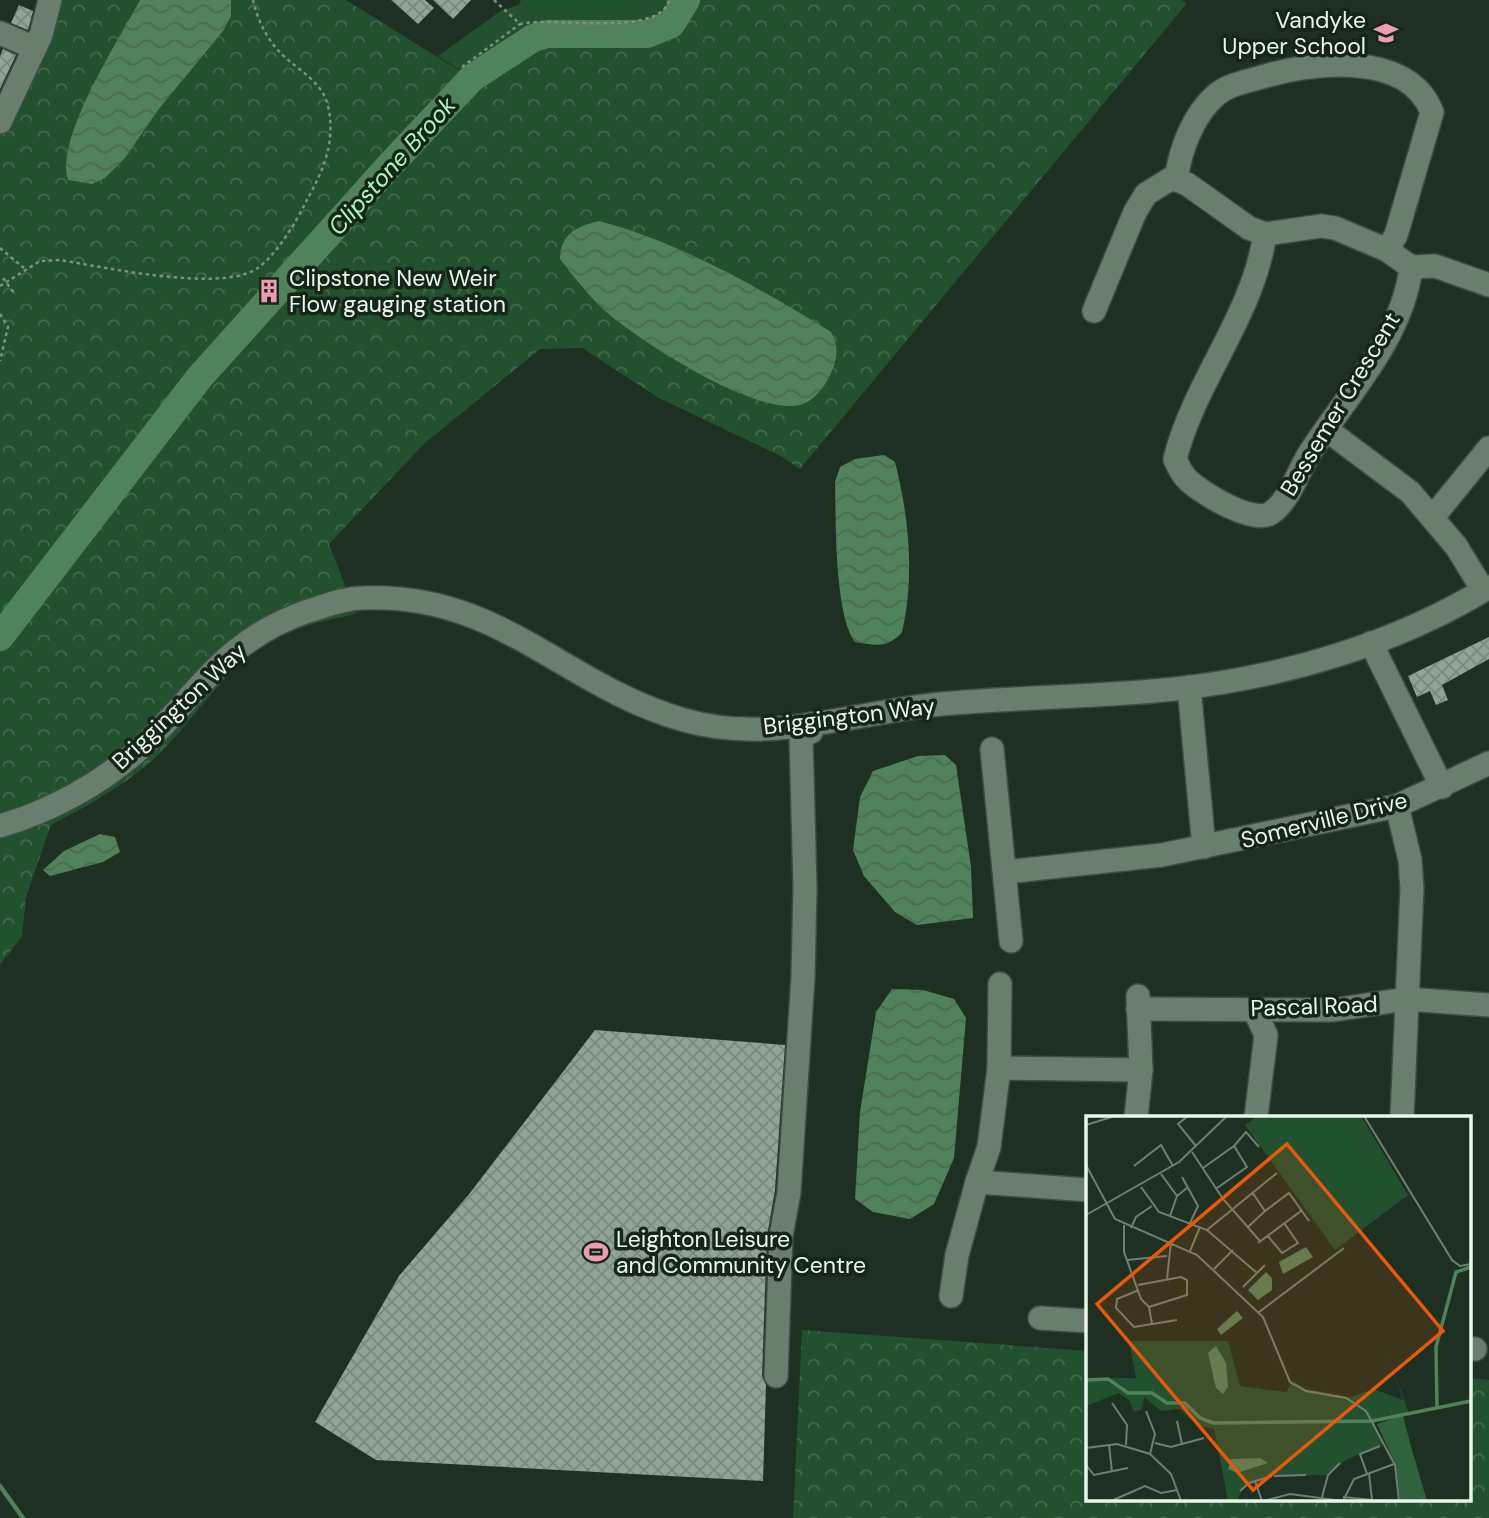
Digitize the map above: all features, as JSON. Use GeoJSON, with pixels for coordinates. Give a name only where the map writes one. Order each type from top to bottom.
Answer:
{"type":"FeatureCollection","features":[{"type":"Feature","properties":{"kind":"street"},"geometry":{"type":"LineString","coordinates":[[0,122],[35,48],[50,0]]}},
{"type":"Feature","properties":{"kind":"street"},"geometry":{"type":"LineString","coordinates":[[0,33],[35,48]]}},
{"type":"Feature","properties":{"kind":"street"},"geometry":{"type":"LineString","coordinates":[[1175,180],[1182,150],[1205,105],[1233,84],[1281,71],[1333,64],[1392,75],[1425,95],[1432,113],[1396,235],[1387,250]]}},
{"type":"Feature","properties":{"kind":"street"},"geometry":{"type":"LineString","coordinates":[[1094,311],[1135,212],[1146,194],[1160,184],[1175,180],[1187,184],[1249,228],[1265,234],[1321,226],[1335,228],[1387,250],[1411,267],[1435,266],[1489,285]]}},
{"type":"Feature","properties":{"kind":"street","name":"Bessemer Crescent"},"geometry":{"type":"LineString","coordinates":[[1265,234],[1253,288],[1190,417],[1175,459],[1180,471],[1191,483],[1245,514],[1259,516],[1270,513],[1281,502],[1392,326],[1403,301],[1411,267]]}},
{"type":"Feature","properties":{"kind":"street"},"geometry":{"type":"LineString","coordinates":[[1327,430],[1410,492],[1456,546],[1486,589]]}},
{"type":"Feature","properties":{"kind":"street"},"geometry":{"type":"LineString","coordinates":[[1433,517],[1489,448]]}},
{"type":"Feature","properties":{"kind":"street","name":"Briggington Way"},"geometry":{"type":"LineString","coordinates":[[0,826],[65,800],[131,757],[227,656],[254,636],[295,616],[358,598],[438,603],[506,629],[610,690],[646,707],[685,721],[727,729],[773,729],[937,704],[1189,687],[1318,662],[1423,623],[1486,589]]}},
{"type":"Feature","properties":{"kind":"street"},"geometry":{"type":"LineString","coordinates":[[1371,643],[1442,787]]}},
{"type":"Feature","properties":{"kind":"street"},"geometry":{"type":"LineString","coordinates":[[1189,687],[1204,847]]}},
{"type":"Feature","properties":{"kind":"street"},"geometry":{"type":"LineString","coordinates":[[776,1376],[781,1236],[789,1192],[803,977],[805,888],[801,736],[811,732],[811,724]]}},
{"type":"Feature","properties":{"kind":"street"},"geometry":{"type":"LineString","coordinates":[[992,749],[1011,941]]}},
{"type":"Feature","properties":{"kind":"street","name":"Somerville Drive"},"geometry":{"type":"LineString","coordinates":[[1005,872],[1162,855],[1397,806],[1442,787],[1489,762]]}},
{"type":"Feature","properties":{"kind":"street"},"geometry":{"type":"LineString","coordinates":[[1397,806],[1410,860],[1412,888],[1402,1116]]}},
{"type":"Feature","properties":{"kind":"street"},"geometry":{"type":"LineString","coordinates":[[951,1296],[957,1255],[989,1147],[999,1068],[1000,984]]}},
{"type":"Feature","properties":{"kind":"street","name":"Pascal Road"},"geometry":{"type":"LineString","coordinates":[[1140,1070],[1138,1003],[1333,1010],[1406,999],[1489,1005]]}},
{"type":"Feature","properties":{"kind":"street"},"geometry":{"type":"LineString","coordinates":[[1254,1009],[1266,1035],[1256,1116]]}},
{"type":"Feature","properties":{"kind":"street"},"geometry":{"type":"LineString","coordinates":[[999,1068],[1140,1070],[1136,1116]]}},
{"type":"Feature","properties":{"kind":"street"},"geometry":{"type":"LineString","coordinates":[[977,1182],[1086,1190]]}},
{"type":"Feature","properties":{"kind":"street"},"geometry":{"type":"LineString","coordinates":[[1040,1318],[1086,1321]]}},
{"type":"Feature","properties":{"kind":"path"},"geometry":{"type":"LineString","coordinates":[[0,286],[4,280],[40,261],[60,260],[196,279],[238,278],[260,267],[303,207],[325,165],[330,120],[328,105],[321,89],[270,40],[253,0]]}},
{"type":"Feature","properties":{"kind":"path"},"geometry":{"type":"LineString","coordinates":[[494,0],[520,24]]}},
{"type":"Feature","properties":{"kind":"path"},"geometry":{"type":"LineString","coordinates":[[462,66],[520,24],[550,21],[636,23],[653,19],[668,6],[669,0]]}},
{"type":"Feature","properties":{"kind":"path"},"geometry":{"type":"LineString","coordinates":[[0,248],[21,262],[24,269]]}},
{"type":"Feature","properties":{"kind":"path"},"geometry":{"type":"LineString","coordinates":[[18,267],[21,262]]}},
{"type":"Feature","properties":{"kind":"path"},"geometry":{"type":"LineString","coordinates":[[4,280],[15,293]]}},
{"type":"Feature","properties":{"kind":"path"},"geometry":{"type":"LineString","coordinates":[[0,314],[8,327],[0,361]]}},
{"type":"Feature","properties":{"kind":"green space"},"geometry":{"type":"Polygon","coordinates":[[[50,0],[346,0],[471,78],[547,34],[647,34],[671,24],[686,0],[1180,0],[1187,3],[800,469],[779,455],[659,398],[582,348],[540,349],[425,443],[329,544],[356,614],[293,630],[260,646],[232,671],[171,742],[146,766],[107,794],[51,825],[26,897],[22,936],[0,965],[0,120],[50,0]]]}},
{"type":"Feature","properties":{"kind":"green space"},"geometry":{"type":"Polygon","coordinates":[[[521,0],[681,0],[668,20],[647,31],[546,30],[531,34],[467,75],[438,56],[502,10],[519,5],[521,0]]]}},
{"type":"Feature","properties":{"kind":"green space"},"geometry":{"type":"Polygon","coordinates":[[[802,1330],[1086,1351],[1086,1500],[1472,1500],[1472,1378],[1489,1380],[1489,1518],[793,1518],[802,1330]]]}},
{"type":"Feature","properties":{"kind":"water"},"geometry":{"type":"Polygon","coordinates":[[[140,0],[231,0],[231,16],[223,31],[158,110],[125,158],[105,178],[92,184],[68,180],[66,162],[80,115],[91,89],[140,0]]]}},
{"type":"Feature","properties":{"kind":"water"},"geometry":{"type":"Polygon","coordinates":[[[599,221],[658,241],[718,268],[777,299],[831,332],[836,344],[835,363],[822,389],[812,399],[799,405],[779,405],[754,399],[698,373],[621,324],[593,299],[560,259],[563,243],[571,232],[599,221]]]}},
{"type":"Feature","properties":{"kind":"water"},"geometry":{"type":"Polygon","coordinates":[[[884,455],[895,462],[907,525],[909,569],[902,632],[892,641],[875,645],[855,642],[843,611],[836,542],[835,482],[840,467],[855,459],[884,455]]]}},
{"type":"Feature","properties":{"kind":"water"},"geometry":{"type":"Polygon","coordinates":[[[945,755],[956,765],[971,867],[973,918],[917,925],[895,912],[864,876],[853,850],[860,797],[873,771],[918,756],[945,755]]]}},
{"type":"Feature","properties":{"kind":"water"},"geometry":{"type":"Polygon","coordinates":[[[100,834],[115,837],[120,852],[103,862],[50,876],[43,870],[64,851],[100,834]]]}},
{"type":"Feature","properties":{"kind":"water"},"geometry":{"type":"Polygon","coordinates":[[[892,989],[923,990],[954,999],[966,1018],[954,1158],[934,1204],[910,1219],[873,1212],[855,1199],[860,1112],[876,1012],[892,989]]]}},
{"type":"Feature","properties":{"kind":"building"},"geometry":{"type":"Polygon","coordinates":[[[391,0],[425,0],[434,8],[418,24],[391,0]]]}},
{"type":"Feature","properties":{"kind":"building"},"geometry":{"type":"Polygon","coordinates":[[[433,0],[471,0],[453,19],[433,0]]]}},
{"type":"Feature","properties":{"kind":"building"},"geometry":{"type":"Polygon","coordinates":[[[19,5],[33,11],[28,30],[11,23],[19,5]]]}},
{"type":"Feature","properties":{"kind":"building"},"geometry":{"type":"Polygon","coordinates":[[[3,49],[16,55],[0,89],[0,56],[3,49]]]}},
{"type":"Feature","properties":{"kind":"building"},"geometry":{"type":"Polygon","coordinates":[[[1489,637],[1489,659],[1442,685],[1448,700],[1436,705],[1430,691],[1417,697],[1408,676],[1489,637]]]}},
{"type":"Feature","properties":{"kind":"building","name":"Leighton Leisure and Community Centre"},"geometry":{"type":"Polygon","coordinates":[[[595,1030],[785,1045],[775,1190],[767,1236],[762,1376],[766,1385],[763,1481],[376,1460],[315,1422],[399,1276],[470,1193],[595,1030]]]}},
{"type":"Feature","properties":{"kind":"waterway","name":"Clipstone Brook"},"geometry":{"type":"LineString","coordinates":[[0,637],[199,378],[472,78],[533,38],[547,34],[647,34],[671,24],[686,0]]}},
{"type":"Feature","properties":{"kind":"waterway"},"geometry":{"type":"LineString","coordinates":[[0,1486],[23,1518]]}},
{"type":"Feature","properties":{"kind":"place","name":"Vandyke Upper School"},"geometry":{"type":"Point","coordinates":[1386,33]}},
{"type":"Feature","properties":{"kind":"place","name":"Clipstone New Weir Flow gauging station"},"geometry":{"type":"Point","coordinates":[269,291]}},
{"type":"Feature","properties":{"kind":"place","name":"Leighton Leisure and Community Centre"},"geometry":{"type":"Point","coordinates":[596,1252]}}]}
